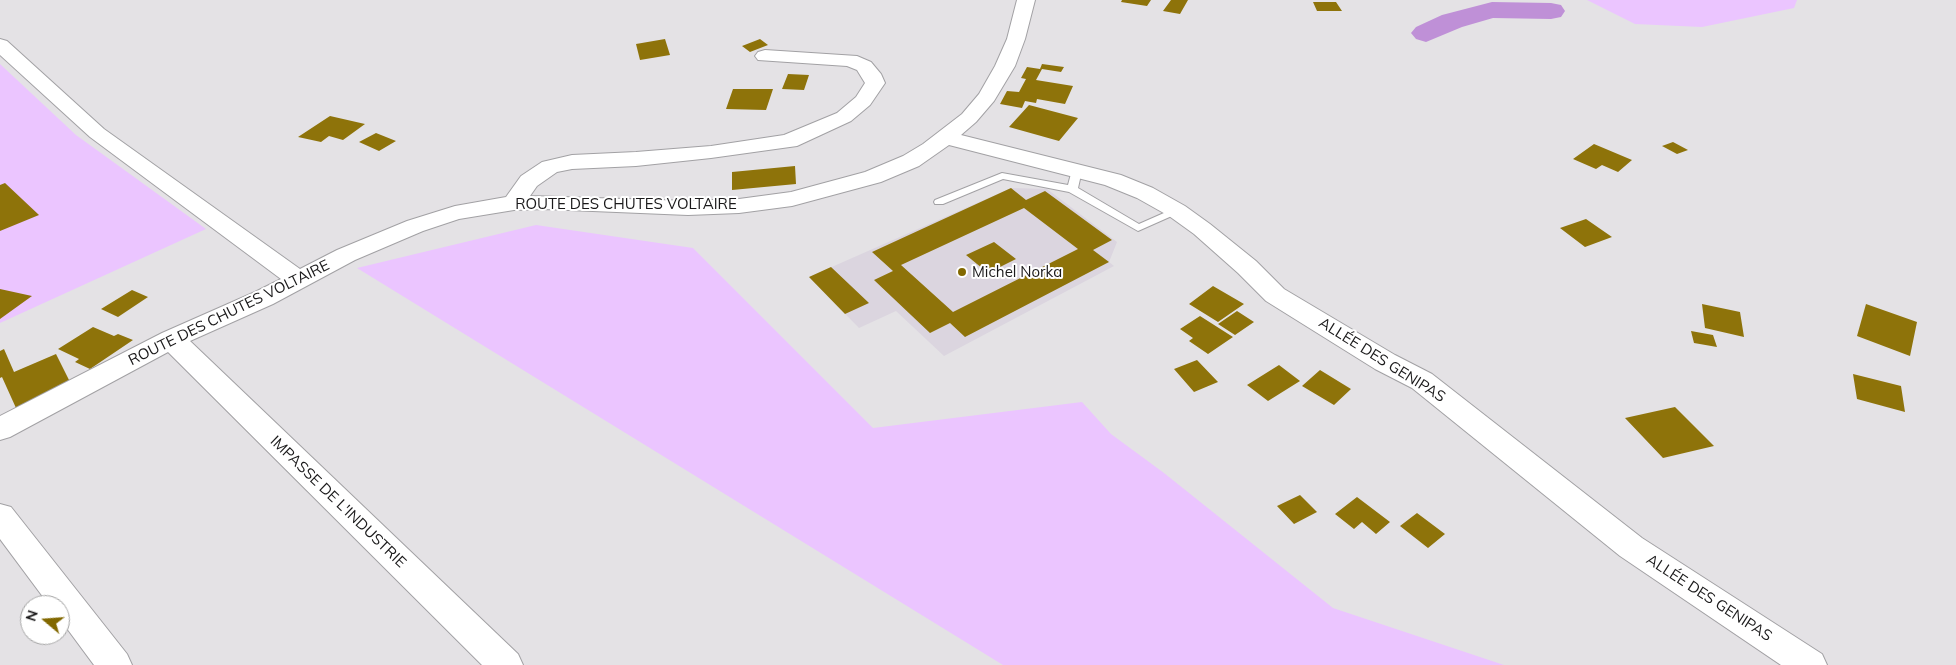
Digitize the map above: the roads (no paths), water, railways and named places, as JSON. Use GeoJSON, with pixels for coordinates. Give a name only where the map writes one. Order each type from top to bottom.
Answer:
{"type":"FeatureCollection","features":[{"type":"Feature","properties":{"kind":"street","name":"ROUTE DES CHUTES VOLTAIRE"},"geometry":{"type":"LineString","coordinates":[[0,429],[171,339],[264,298],[346,255],[415,226],[455,213],[514,203],[545,202],[688,208],[739,206],[792,198],[873,177],[911,161],[947,138],[969,118],[987,97],[1005,66],[1016,39],[1026,0]]}},
{"type":"Feature","properties":{"kind":"street"},"geometry":{"type":"LineString","coordinates":[[0,45],[97,132],[298,279]]}},
{"type":"Feature","properties":{"kind":"street"},"geometry":{"type":"LineString","coordinates":[[514,203],[529,181],[550,167],[572,162],[646,158],[789,141],[844,117],[863,101],[875,83],[872,74],[864,66],[850,60],[765,56]]}},
{"type":"Feature","properties":{"kind":"street","name":"ALLÉE DES GENIPAS"},"geometry":{"type":"LineString","coordinates":[[947,138],[1074,179],[1131,186],[1176,211],[1202,228],[1247,267],[1275,295],[1386,362],[1422,381],[1631,547],[1810,665]]}},
{"type":"Feature","properties":{"kind":"street","name":"IMPASSE DE L'INDUSTRIE"},"geometry":{"type":"LineString","coordinates":[[171,339],[506,665]]}},
{"type":"Feature","properties":{"kind":"street"},"geometry":{"type":"LineString","coordinates":[[0,516],[115,665]]}},
{"type":"Feature","properties":{"kind":"lane"},"geometry":{"type":"LineString","coordinates":[[938,202],[1002,176],[1074,179]]}},
{"type":"Feature","properties":{"kind":"waterway"},"geometry":{"type":"LineString","coordinates":[[1426,33],[1452,21],[1492,10],[1551,11]]}},
{"type":"Feature","properties":{"kind":"place","name":"Michel Norka"},"geometry":{"type":"Point","coordinates":[962,272]}}]}
